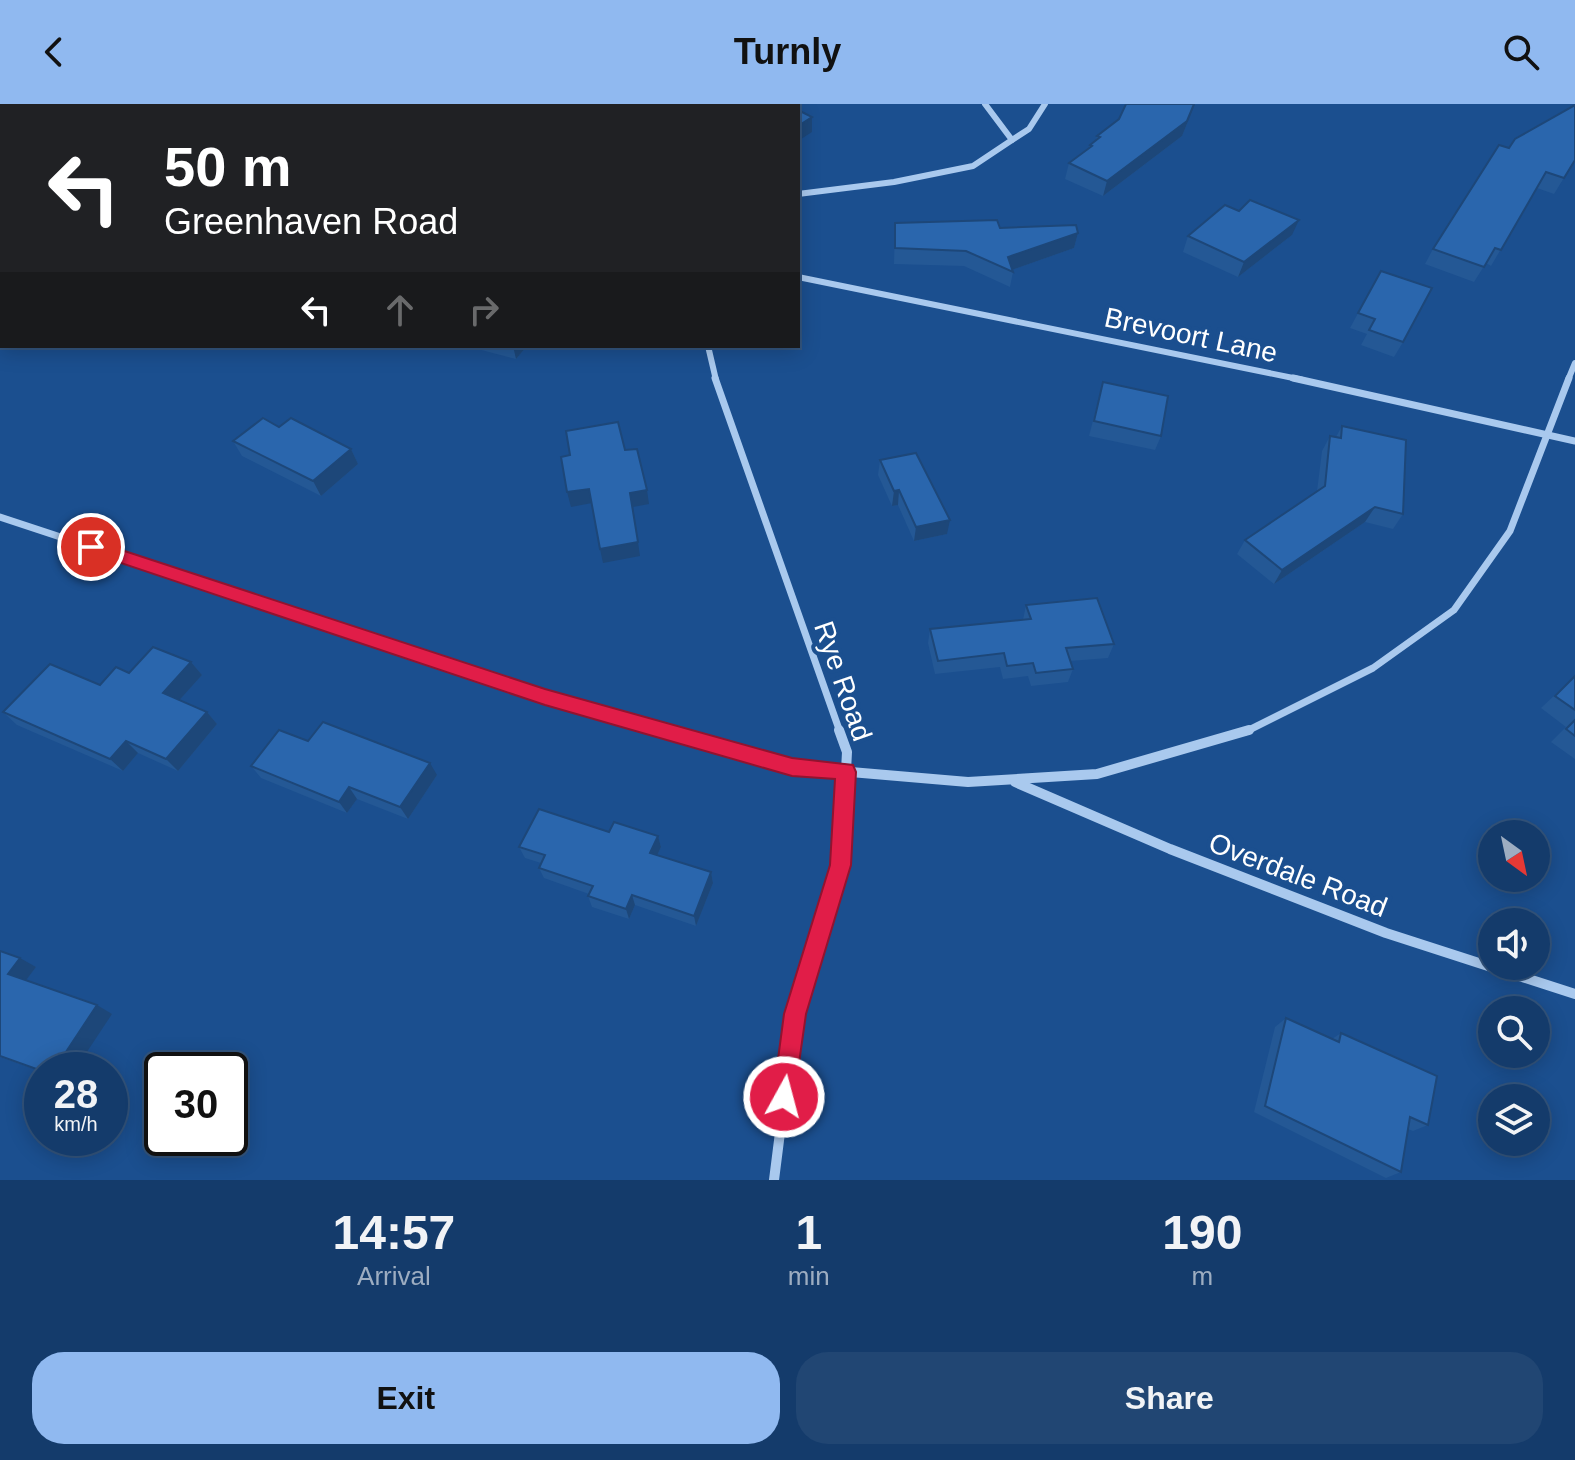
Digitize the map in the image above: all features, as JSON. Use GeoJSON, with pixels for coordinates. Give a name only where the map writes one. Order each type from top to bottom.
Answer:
{"type":"FeatureCollection","features":[{"type":"Feature","properties":{"kind":"street"},"geometry":{"type":"LineString","coordinates":[[985,104],[1012,140]]}},
{"type":"Feature","properties":{"kind":"street"},"geometry":{"type":"LineString","coordinates":[[800,194],[894,182],[973,166],[1029,129],[1045,104]]}},
{"type":"Feature","properties":{"kind":"street","name":"Brevoort Lane"},"geometry":{"type":"LineString","coordinates":[[800,277],[1424,405],[1575,441]]}},
{"type":"Feature","properties":{"kind":"street","name":"Rye Road"},"geometry":{"type":"LineString","coordinates":[[708,348],[719,395],[847,752],[841,865],[795,1014],[774,1180]]}},
{"type":"Feature","properties":{"kind":"street"},"geometry":{"type":"LineString","coordinates":[[0,517],[545,697],[792,767],[968,782],[1097,774],[1245,732],[1373,668],[1454,610],[1510,531],[1575,363]]}},
{"type":"Feature","properties":{"kind":"street","name":"Overdale Road"},"geometry":{"type":"LineString","coordinates":[[1011,780],[1170,849],[1386,933],[1575,994]]}},
{"type":"Feature","properties":{"kind":"building"},"geometry":{"type":"Polygon","coordinates":[[[1126,104],[1194,104],[1187,121],[1107,181],[1069,163],[1092,146],[1100,137],[1097,136],[1119,119],[1126,104]]]}},
{"type":"Feature","properties":{"kind":"building"},"geometry":{"type":"Polygon","coordinates":[[[1575,105],[1575,160],[1564,178],[1546,172],[1501,250],[1495,248],[1484,267],[1433,249],[1499,145],[1509,148],[1515,139],[1575,105]]]}},
{"type":"Feature","properties":{"kind":"building"},"geometry":{"type":"Polygon","coordinates":[[[800,111],[812,117],[800,125],[800,111]]]}},
{"type":"Feature","properties":{"kind":"building"},"geometry":{"type":"Polygon","coordinates":[[[1250,200],[1299,220],[1244,262],[1188,236],[1225,205],[1239,211],[1250,200]]]}},
{"type":"Feature","properties":{"kind":"building"},"geometry":{"type":"Polygon","coordinates":[[[997,220],[1000,228],[1076,225],[1078,233],[1008,257],[1013,272],[966,251],[895,248],[895,223],[997,220]]]}},
{"type":"Feature","properties":{"kind":"building"},"geometry":{"type":"Polygon","coordinates":[[[1381,271],[1432,288],[1403,342],[1369,330],[1375,319],[1358,313],[1381,271]]]}},
{"type":"Feature","properties":{"kind":"building"},"geometry":{"type":"Polygon","coordinates":[[[1103,382],[1168,396],[1161,436],[1094,421],[1103,382]]]}},
{"type":"Feature","properties":{"kind":"building"},"geometry":{"type":"Polygon","coordinates":[[[263,418],[279,427],[291,418],[351,449],[313,481],[233,441],[263,418]]]}},
{"type":"Feature","properties":{"kind":"building"},"geometry":{"type":"Polygon","coordinates":[[[618,422],[625,450],[637,449],[647,490],[630,493],[638,542],[600,549],[589,489],[567,492],[561,457],[570,455],[566,431],[618,422]]]}},
{"type":"Feature","properties":{"kind":"building"},"geometry":{"type":"Polygon","coordinates":[[[1342,426],[1406,440],[1403,514],[1375,507],[1282,570],[1245,540],[1325,486],[1330,436],[1341,438],[1342,426]]]}},
{"type":"Feature","properties":{"kind":"building"},"geometry":{"type":"Polygon","coordinates":[[[916,453],[950,520],[916,527],[899,490],[894,491],[880,460],[916,453]]]}},
{"type":"Feature","properties":{"kind":"building"},"geometry":{"type":"Polygon","coordinates":[[[1097,598],[1114,644],[1066,648],[1073,669],[1036,673],[1033,663],[1007,666],[1004,653],[938,661],[930,629],[1031,619],[1026,605],[1097,598]]]}},
{"type":"Feature","properties":{"kind":"building"},"geometry":{"type":"Polygon","coordinates":[[[153,647],[191,662],[163,693],[207,712],[166,759],[126,741],[110,759],[3,712],[50,664],[100,685],[116,667],[129,673],[153,647]]]}},
{"type":"Feature","properties":{"kind":"building"},"geometry":{"type":"Polygon","coordinates":[[[1575,676],[1575,710],[1555,696],[1575,676]]]}},
{"type":"Feature","properties":{"kind":"building"},"geometry":{"type":"Polygon","coordinates":[[[1575,720],[1575,736],[1566,729],[1575,720]]]}},
{"type":"Feature","properties":{"kind":"building"},"geometry":{"type":"Polygon","coordinates":[[[323,722],[430,763],[400,807],[349,787],[339,802],[251,766],[279,730],[308,741],[323,722]]]}},
{"type":"Feature","properties":{"kind":"building"},"geometry":{"type":"Polygon","coordinates":[[[539,809],[609,832],[614,822],[658,836],[650,853],[711,872],[694,916],[632,895],[626,909],[588,896],[593,886],[539,868],[545,855],[519,847],[539,809]]]}},
{"type":"Feature","properties":{"kind":"building"},"geometry":{"type":"Polygon","coordinates":[[[0,951],[20,958],[8,974],[97,1005],[66,1052],[24,1052],[24,1065],[0,1056],[0,951]]]}},
{"type":"Feature","properties":{"kind":"building"},"geometry":{"type":"Polygon","coordinates":[[[1286,1018],[1339,1042],[1341,1033],[1437,1076],[1428,1125],[1410,1117],[1401,1172],[1265,1106],[1286,1018]]]}},
{"type":"Feature","properties":{"kind":"route"},"geometry":{"type":"LineString","coordinates":[[91,547],[545,697],[792,767],[846,772],[841,865],[795,1014],[784,1097]]}}]}
